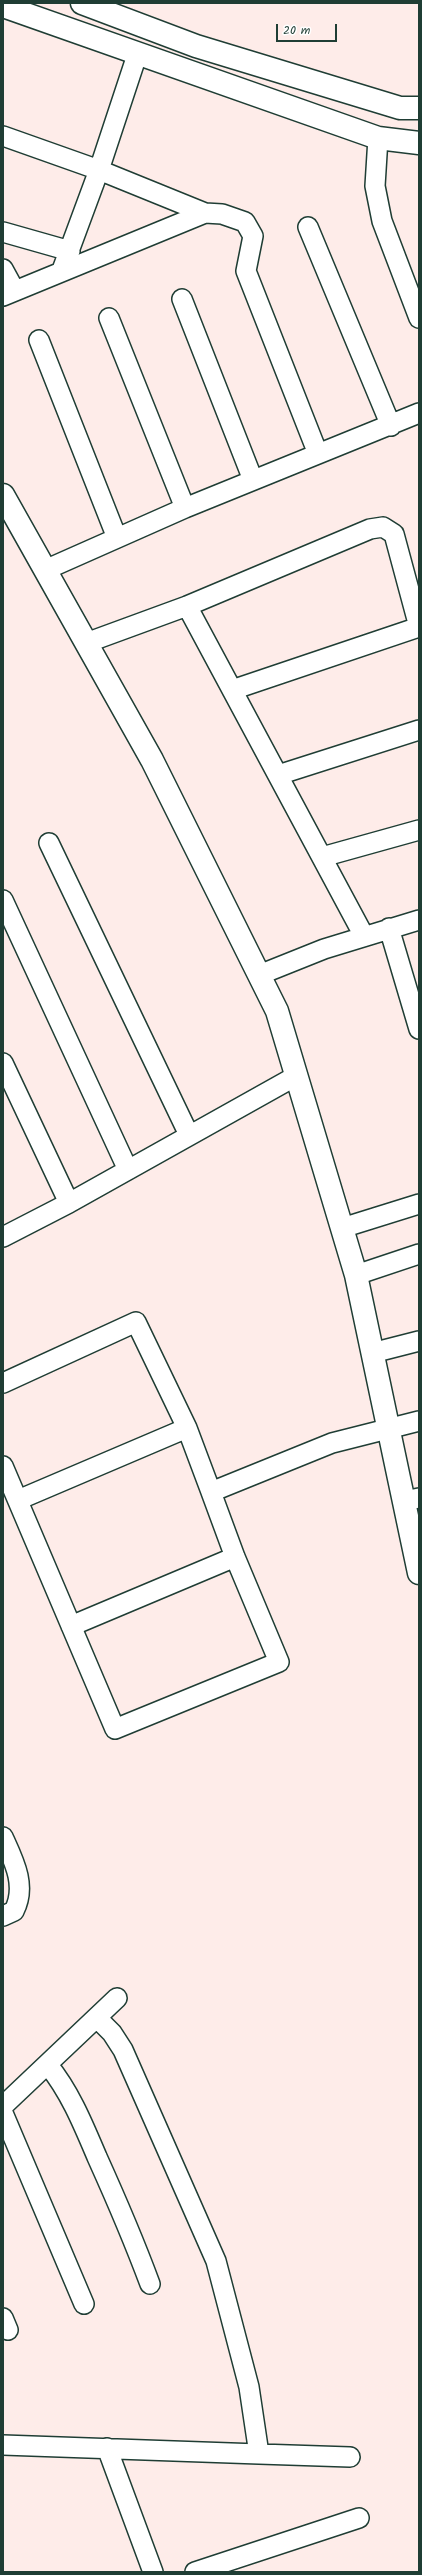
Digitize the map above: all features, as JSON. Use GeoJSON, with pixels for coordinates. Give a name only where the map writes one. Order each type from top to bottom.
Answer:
{"type":"FeatureCollection","features":[{"type":"Feature","properties":{"kind":"street"},"geometry":{"type":"LineString","coordinates":[[82,3],[196,46],[400,108],[419,108]]}},
{"type":"Feature","properties":{"kind":"street"},"geometry":{"type":"LineString","coordinates":[[3,6],[137,55],[378,138],[418,145]]}},
{"type":"Feature","properties":{"kind":"street"},"geometry":{"type":"LineString","coordinates":[[62,270],[99,170],[137,55]]}},
{"type":"Feature","properties":{"kind":"street"},"geometry":{"type":"LineString","coordinates":[[3,136],[99,170],[205,213],[222,214],[245,222],[252,236],[246,271],[318,454]]}},
{"type":"Feature","properties":{"kind":"street"},"geometry":{"type":"LineString","coordinates":[[378,138],[375,186],[382,221],[419,318]]}},
{"type":"Feature","properties":{"kind":"street"},"geometry":{"type":"LineString","coordinates":[[3,269],[9,293],[62,270],[205,213]]}},
{"type":"Feature","properties":{"kind":"street"},"geometry":{"type":"LineString","coordinates":[[308,228],[391,426]]}},
{"type":"Feature","properties":{"kind":"street"},"geometry":{"type":"LineString","coordinates":[[3,232],[70,251]]}},
{"type":"Feature","properties":{"kind":"street"},"geometry":{"type":"LineString","coordinates":[[182,299],[253,480]]}},
{"type":"Feature","properties":{"kind":"street"},"geometry":{"type":"LineString","coordinates":[[109,318],[185,508]]}},
{"type":"Feature","properties":{"kind":"street"},"geometry":{"type":"LineString","coordinates":[[39,340],[117,538]]}},
{"type":"Feature","properties":{"kind":"street"},"geometry":{"type":"LineString","coordinates":[[45,570],[185,508],[391,426],[419,413]]}},
{"type":"Feature","properties":{"kind":"street"},"geometry":{"type":"LineString","coordinates":[[3,495],[152,760],[277,1011],[356,1275],[387,1429],[411,1499],[419,1571]]}},
{"type":"Feature","properties":{"kind":"street"},"geometry":{"type":"LineString","coordinates":[[86,644],[187,606],[364,532],[383,527],[394,534],[419,627],[232,690]]}},
{"type":"Feature","properties":{"kind":"street"},"geometry":{"type":"LineString","coordinates":[[187,606],[364,936]]}},
{"type":"Feature","properties":{"kind":"street"},"geometry":{"type":"LineString","coordinates":[[278,775],[419,730]]}},
{"type":"Feature","properties":{"kind":"street"},"geometry":{"type":"LineString","coordinates":[[322,857],[419,830]]}},
{"type":"Feature","properties":{"kind":"street"},"geometry":{"type":"LineString","coordinates":[[49,843],[189,1135]]}},
{"type":"Feature","properties":{"kind":"street"},"geometry":{"type":"LineString","coordinates":[[3,900],[128,1170]]}},
{"type":"Feature","properties":{"kind":"street"},"geometry":{"type":"LineString","coordinates":[[259,975],[364,936],[419,920]]}},
{"type":"Feature","properties":{"kind":"street"},"geometry":{"type":"LineString","coordinates":[[389,928],[419,1029]]}},
{"type":"Feature","properties":{"kind":"street"},"geometry":{"type":"LineString","coordinates":[[3,1063],[69,1203]]}},
{"type":"Feature","properties":{"kind":"street"},"geometry":{"type":"LineString","coordinates":[[4,1234],[69,1203],[296,1076]]}},
{"type":"Feature","properties":{"kind":"street"},"geometry":{"type":"LineString","coordinates":[[342,1228],[419,1204]]}},
{"type":"Feature","properties":{"kind":"street"},"geometry":{"type":"LineString","coordinates":[[356,1275],[419,1254]]}},
{"type":"Feature","properties":{"kind":"street"},"geometry":{"type":"LineString","coordinates":[[3,1383],[136,1322],[187,1428],[234,1557],[279,1662],[115,1729],[3,1466]]}},
{"type":"Feature","properties":{"kind":"street"},"geometry":{"type":"LineString","coordinates":[[372,1353],[419,1341]]}},
{"type":"Feature","properties":{"kind":"street"},"geometry":{"type":"LineString","coordinates":[[211,1492],[332,1443],[419,1421]]}},
{"type":"Feature","properties":{"kind":"street"},"geometry":{"type":"LineString","coordinates":[[18,1500],[187,1428]]}},
{"type":"Feature","properties":{"kind":"street"},"geometry":{"type":"LineString","coordinates":[[71,1626],[234,1557]]}},
{"type":"Feature","properties":{"kind":"street"},"geometry":{"type":"LineString","coordinates":[[3,1837],[13,1860],[20,1892],[20,1899],[14,1912],[3,1916]]}},
{"type":"Feature","properties":{"kind":"street"},"geometry":{"type":"LineString","coordinates":[[3,2106],[48,2065],[116,1998]]}},
{"type":"Feature","properties":{"kind":"street"},"geometry":{"type":"LineString","coordinates":[[97,2018],[112,2033],[123,2050],[216,2261],[248,2387],[259,2454]]}},
{"type":"Feature","properties":{"kind":"street"},"geometry":{"type":"LineString","coordinates":[[48,2065],[67,2090],[129,2229],[150,2284]]}},
{"type":"Feature","properties":{"kind":"street"},"geometry":{"type":"LineString","coordinates":[[3,2113],[84,2304]]}},
{"type":"Feature","properties":{"kind":"street"},"geometry":{"type":"LineString","coordinates":[[3,2445],[350,2457]]}},
{"type":"Feature","properties":{"kind":"street"},"geometry":{"type":"LineString","coordinates":[[107,2448],[153,2572]]}},
{"type":"Feature","properties":{"kind":"street"},"geometry":{"type":"LineString","coordinates":[[195,2572],[359,2518]]}}]}
